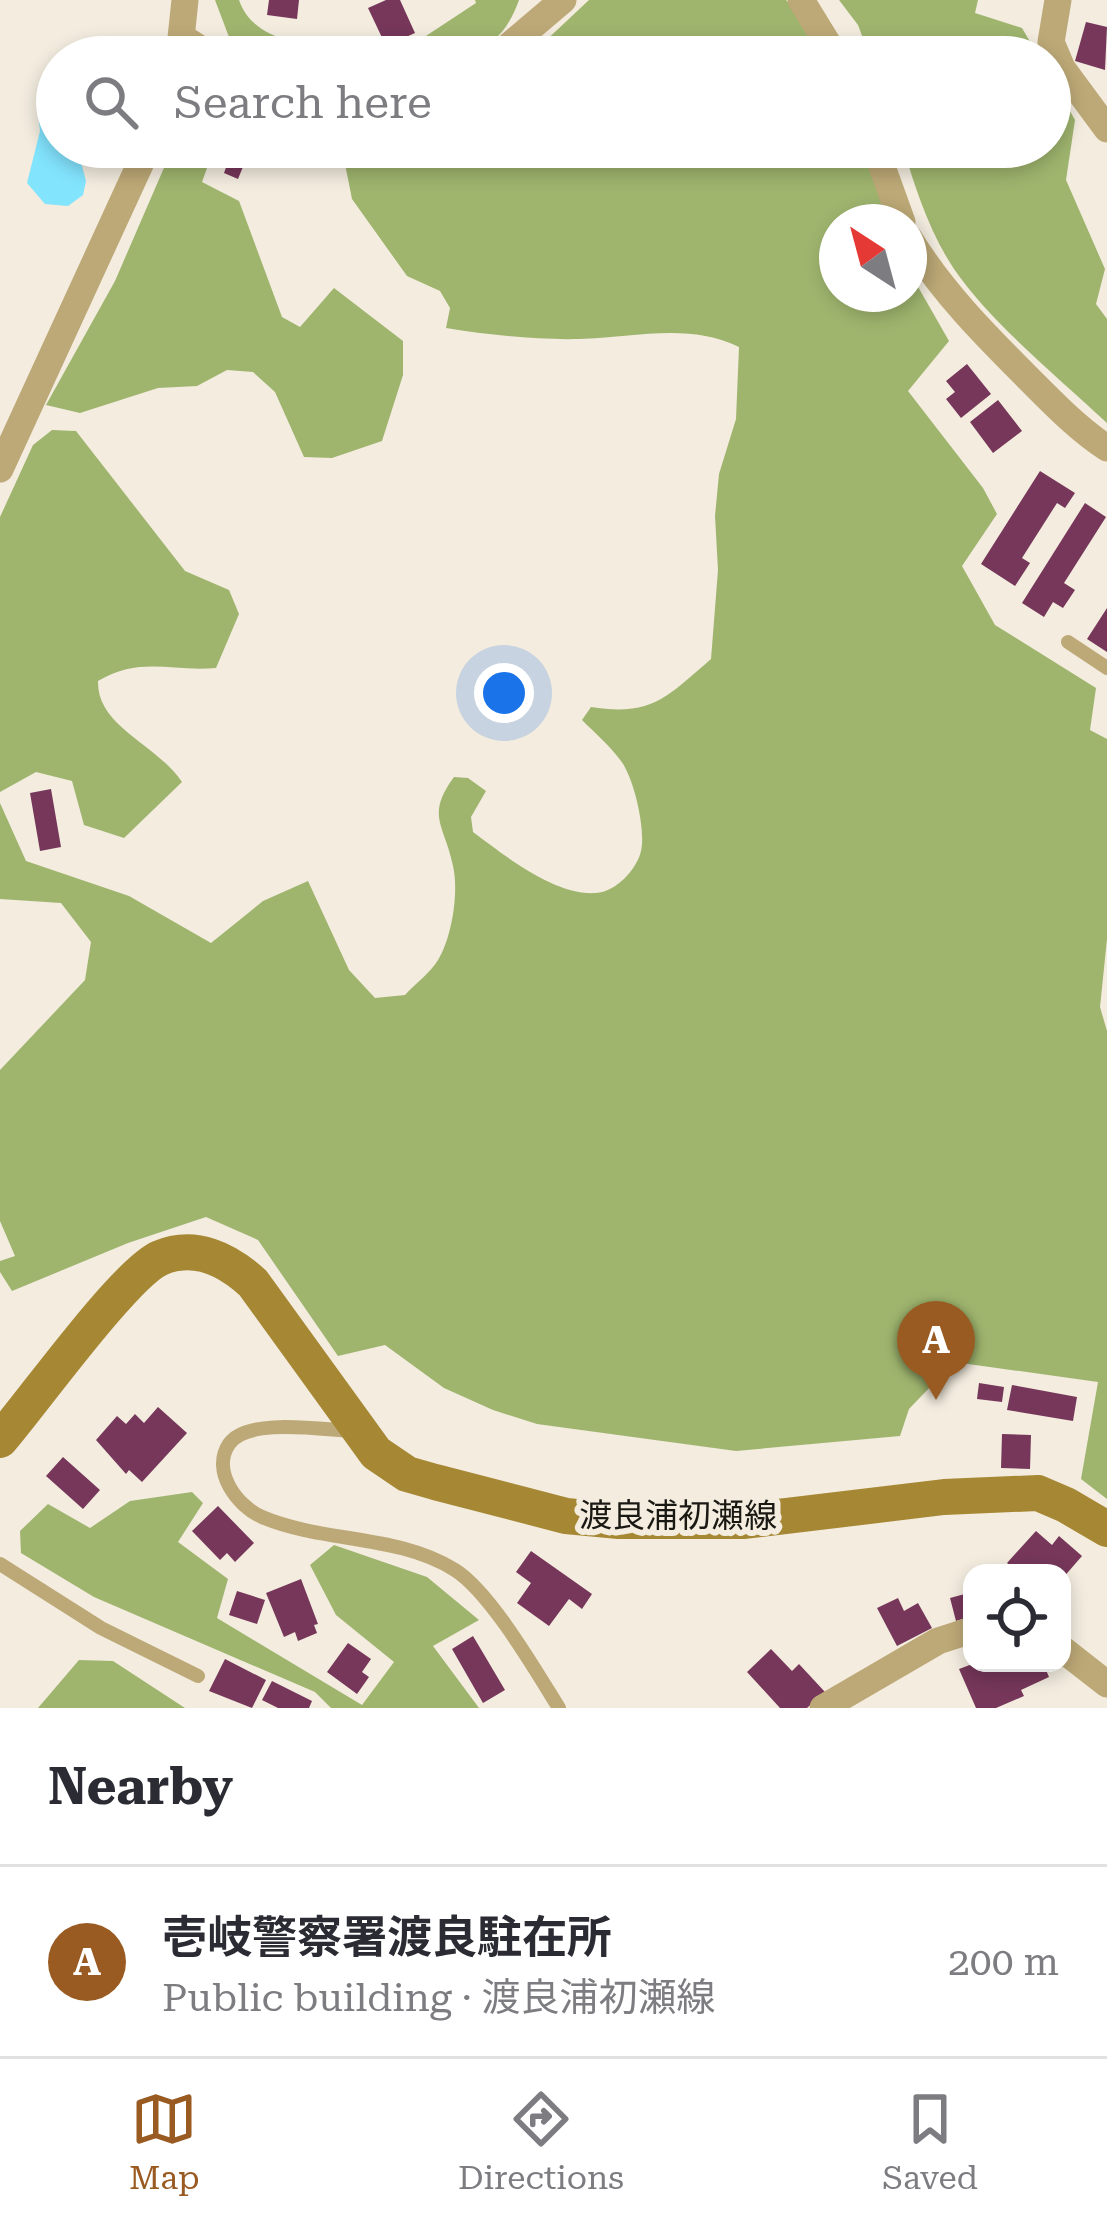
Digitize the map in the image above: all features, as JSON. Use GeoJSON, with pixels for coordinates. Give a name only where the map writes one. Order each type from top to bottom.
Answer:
{"type":"FeatureCollection","features":[{"type":"Feature","properties":{"kind":"main road","name":"渡良浦初瀬線"},"geometry":{"type":"LineString","coordinates":[[0,1440],[117,1297],[157,1258],[208,1255],[229,1261],[253,1283],[357,1431],[376,1453],[407,1474],[566,1516],[619,1521],[745,1521],[867,1504],[1013,1492],[1038,1493],[1107,1528]]}},
{"type":"Feature","properties":{"kind":"street"},"geometry":{"type":"LineString","coordinates":[[182,36],[185,0]]}},
{"type":"Feature","properties":{"kind":"street"},"geometry":{"type":"LineString","coordinates":[[801,0],[823,36]]}},
{"type":"Feature","properties":{"kind":"street"},"geometry":{"type":"LineString","coordinates":[[1053,36],[1058,0]]}},
{"type":"Feature","properties":{"kind":"street"},"geometry":{"type":"LineString","coordinates":[[520,36],[558,3]]}},
{"type":"Feature","properties":{"kind":"street"},"geometry":{"type":"LineString","coordinates":[[1071,80],[1107,129]]}},
{"type":"Feature","properties":{"kind":"street"},"geometry":{"type":"LineString","coordinates":[[0,470],[138,168]]}},
{"type":"Feature","properties":{"kind":"street"},"geometry":{"type":"LineString","coordinates":[[883,168],[896,204]]}},
{"type":"Feature","properties":{"kind":"street"},"geometry":{"type":"LineString","coordinates":[[927,268],[957,305],[1055,404],[1107,448]]}},
{"type":"Feature","properties":{"kind":"street"},"geometry":{"type":"LineString","coordinates":[[823,1708],[938,1641],[963,1633]]}},
{"type":"Feature","properties":{"kind":"street"},"geometry":{"type":"LineString","coordinates":[[1071,1656],[1107,1684]]}},
{"type":"Feature","properties":{"kind":"lane"},"geometry":{"type":"LineString","coordinates":[[1068,642],[1107,668]]}},
{"type":"Feature","properties":{"kind":"lane"},"geometry":{"type":"LineString","coordinates":[[357,1431],[264,1427],[242,1433],[229,1444],[222,1467],[232,1492],[256,1515],[297,1529],[330,1532],[424,1556],[476,1585],[559,1708]]}},
{"type":"Feature","properties":{"kind":"lane"},"geometry":{"type":"LineString","coordinates":[[0,1564],[101,1628],[198,1676]]}},
{"type":"Feature","properties":{"kind":"green space"},"geometry":{"type":"Polygon","coordinates":[[[215,0],[239,0],[254,23],[278,36],[229,36],[215,0]]]}},
{"type":"Feature","properties":{"kind":"green space"},"geometry":{"type":"Polygon","coordinates":[[[519,0],[498,36],[426,36],[476,3],[519,0]]]}},
{"type":"Feature","properties":{"kind":"green space"},"geometry":{"type":"Polygon","coordinates":[[[589,0],[786,0],[800,14],[810,36],[551,36],[589,0]]]}},
{"type":"Feature","properties":{"kind":"green space"},"geometry":{"type":"Polygon","coordinates":[[[839,0],[978,0],[975,13],[1022,28],[1027,36],[862,36],[839,0]]]}},
{"type":"Feature","properties":{"kind":"green space"},"geometry":{"type":"Polygon","coordinates":[[[164,168],[207,168],[202,182],[239,201],[282,317],[300,327],[334,288],[403,341],[403,375],[382,441],[332,458],[304,457],[275,392],[253,372],[227,370],[197,386],[158,388],[80,413],[46,405],[115,281],[164,168]]]}},
{"type":"Feature","properties":{"kind":"green space"},"geometry":{"type":"Polygon","coordinates":[[[346,168],[869,168],[883,204],[819,204],[819,312],[927,312],[927,302],[949,341],[908,391],[983,488],[997,514],[962,566],[995,625],[1096,688],[1090,730],[1107,739],[1107,939],[1100,1007],[1107,1031],[1107,1499],[1081,1479],[1098,1382],[954,1362],[909,1409],[900,1436],[736,1451],[537,1424],[444,1388],[385,1345],[338,1356],[258,1240],[206,1217],[12,1291],[0,1272],[0,1261],[15,1256],[0,1221],[0,1070],[85,980],[91,942],[61,903],[0,899],[0,803],[26,861],[129,896],[211,943],[263,901],[308,881],[349,970],[375,998],[405,995],[443,950],[455,901],[455,877],[439,811],[454,777],[468,778],[486,791],[471,817],[473,832],[547,881],[596,893],[611,889],[639,858],[640,818],[626,769],[582,720],[591,707],[629,709],[658,701],[711,659],[718,570],[715,516],[719,474],[736,419],[739,347],[680,333],[563,339],[446,328],[450,308],[440,291],[407,276],[352,199],[346,168]]]}},
{"type":"Feature","properties":{"kind":"green space"},"geometry":{"type":"Polygon","coordinates":[[[910,168],[1068,168],[1066,180],[1105,269],[1096,304],[1107,319],[1107,423],[1006,330],[969,289],[945,255],[927,217],[927,204],[922,204],[910,168]]]}},
{"type":"Feature","properties":{"kind":"green space"},"geometry":{"type":"Polygon","coordinates":[[[52,430],[76,431],[185,571],[229,590],[239,614],[216,668],[142,667],[98,681],[107,711],[182,782],[124,838],[84,825],[72,781],[36,772],[0,792],[0,517],[33,445],[52,430]]]}},
{"type":"Feature","properties":{"kind":"green space"},"geometry":{"type":"Polygon","coordinates":[[[192,1492],[203,1503],[178,1542],[228,1579],[217,1618],[362,1705],[394,1662],[336,1615],[310,1565],[334,1545],[427,1577],[479,1620],[433,1646],[479,1708],[331,1708],[315,1692],[94,1597],[21,1553],[20,1531],[48,1504],[90,1528],[130,1501],[192,1492]]]}},
{"type":"Feature","properties":{"kind":"green space"},"geometry":{"type":"Polygon","coordinates":[[[79,1660],[113,1661],[185,1708],[38,1708],[79,1660]]]}},
{"type":"Feature","properties":{"kind":"water"},"geometry":{"type":"Polygon","coordinates":[[[36,147],[36,168],[83,168],[86,181],[83,195],[68,206],[45,204],[27,183],[36,147]]]}},
{"type":"Feature","properties":{"kind":"building"},"geometry":{"type":"Polygon","coordinates":[[[269,0],[299,0],[297,19],[267,15],[269,0]]]}},
{"type":"Feature","properties":{"kind":"building"},"geometry":{"type":"Polygon","coordinates":[[[400,0],[415,33],[381,36],[368,8],[400,0]]]}},
{"type":"Feature","properties":{"kind":"building"},"geometry":{"type":"Polygon","coordinates":[[[1086,22],[1107,27],[1105,70],[1075,61],[1086,22]]]}},
{"type":"Feature","properties":{"kind":"building"},"geometry":{"type":"Polygon","coordinates":[[[226,168],[242,168],[238,179],[224,173],[226,168]]]}},
{"type":"Feature","properties":{"kind":"building"},"geometry":{"type":"Polygon","coordinates":[[[967,364],[991,394],[961,418],[946,399],[955,392],[946,381],[967,364]]]}},
{"type":"Feature","properties":{"kind":"building"},"geometry":{"type":"Polygon","coordinates":[[[998,400],[1022,431],[993,453],[970,422],[998,400]]]}},
{"type":"Feature","properties":{"kind":"building"},"geometry":{"type":"Polygon","coordinates":[[[1040,471],[1075,493],[1065,508],[1057,503],[1022,558],[1030,563],[1015,586],[981,564],[1040,471]]]}},
{"type":"Feature","properties":{"kind":"building"},"geometry":{"type":"Polygon","coordinates":[[[1085,503],[1106,517],[1064,583],[1075,590],[1063,608],[1053,602],[1044,617],[1022,603],[1085,503]]]}},
{"type":"Feature","properties":{"kind":"building"},"geometry":{"type":"Polygon","coordinates":[[[1107,608],[1107,652],[1087,639],[1107,608]]]}},
{"type":"Feature","properties":{"kind":"building"},"geometry":{"type":"Polygon","coordinates":[[[51,789],[61,847],[40,851],[30,793],[51,789]]]}},
{"type":"Feature","properties":{"kind":"building"},"geometry":{"type":"Polygon","coordinates":[[[979,1383],[1004,1387],[1002,1402],[977,1399],[979,1383]]]}},
{"type":"Feature","properties":{"kind":"building"},"geometry":{"type":"Polygon","coordinates":[[[1012,1385],[1077,1397],[1073,1421],[1007,1410],[1012,1385]]]}},
{"type":"Feature","properties":{"kind":"building"},"geometry":{"type":"Polygon","coordinates":[[[158,1407],[187,1433],[142,1482],[129,1470],[126,1474],[96,1440],[117,1416],[126,1424],[135,1414],[144,1423],[158,1407]]]}},
{"type":"Feature","properties":{"kind":"building"},"geometry":{"type":"Polygon","coordinates":[[[1002,1434],[1031,1435],[1030,1469],[1001,1468],[1002,1434]]]}},
{"type":"Feature","properties":{"kind":"building"},"geometry":{"type":"Polygon","coordinates":[[[63,1457],[100,1490],[83,1509],[46,1476],[63,1457]]]}},
{"type":"Feature","properties":{"kind":"building"},"geometry":{"type":"Polygon","coordinates":[[[218,1506],[254,1543],[235,1562],[227,1553],[220,1560],[192,1531],[218,1506]]]}},
{"type":"Feature","properties":{"kind":"building"},"geometry":{"type":"Polygon","coordinates":[[[1036,1531],[1052,1545],[1059,1536],[1082,1556],[1071,1569],[1071,1564],[1007,1563],[1036,1531]]]}},
{"type":"Feature","properties":{"kind":"building"},"geometry":{"type":"Polygon","coordinates":[[[531,1551],[592,1594],[582,1609],[569,1599],[549,1626],[517,1603],[531,1583],[516,1572],[531,1551]]]}},
{"type":"Feature","properties":{"kind":"building"},"geometry":{"type":"Polygon","coordinates":[[[301,1579],[318,1624],[314,1625],[317,1633],[298,1641],[295,1632],[284,1637],[266,1593],[301,1579]]]}},
{"type":"Feature","properties":{"kind":"building"},"geometry":{"type":"Polygon","coordinates":[[[237,1591],[265,1600],[257,1624],[229,1615],[237,1591]]]}},
{"type":"Feature","properties":{"kind":"building"},"geometry":{"type":"Polygon","coordinates":[[[963,1594],[963,1619],[956,1621],[950,1598],[963,1594]]]}},
{"type":"Feature","properties":{"kind":"building"},"geometry":{"type":"Polygon","coordinates":[[[898,1598],[904,1611],[918,1603],[932,1628],[897,1646],[877,1608],[898,1598]]]}},
{"type":"Feature","properties":{"kind":"building"},"geometry":{"type":"Polygon","coordinates":[[[473,1636],[505,1690],[483,1703],[452,1649],[473,1636]]]}},
{"type":"Feature","properties":{"kind":"building"},"geometry":{"type":"Polygon","coordinates":[[[348,1643],[371,1659],[362,1672],[369,1677],[357,1694],[327,1672],[348,1643]]]}},
{"type":"Feature","properties":{"kind":"building"},"geometry":{"type":"Polygon","coordinates":[[[771,1649],[792,1671],[799,1664],[825,1692],[807,1708],[780,1708],[747,1672],[771,1649]]]}},
{"type":"Feature","properties":{"kind":"building"},"geometry":{"type":"Polygon","coordinates":[[[225,1659],[266,1680],[252,1708],[209,1691],[225,1659]]]}},
{"type":"Feature","properties":{"kind":"building"},"geometry":{"type":"Polygon","coordinates":[[[959,1669],[1047,1672],[1049,1677],[1021,1690],[1024,1696],[996,1708],[976,1708],[959,1669]]]}},
{"type":"Feature","properties":{"kind":"building"},"geometry":{"type":"Polygon","coordinates":[[[272,1681],[312,1701],[309,1708],[278,1708],[262,1700],[272,1681]]]}},
{"type":"Feature","properties":{"kind":"place","name":"壱岐警察署渡良駐在所"},"geometry":{"type":"Point","coordinates":[936,1400]}}]}
